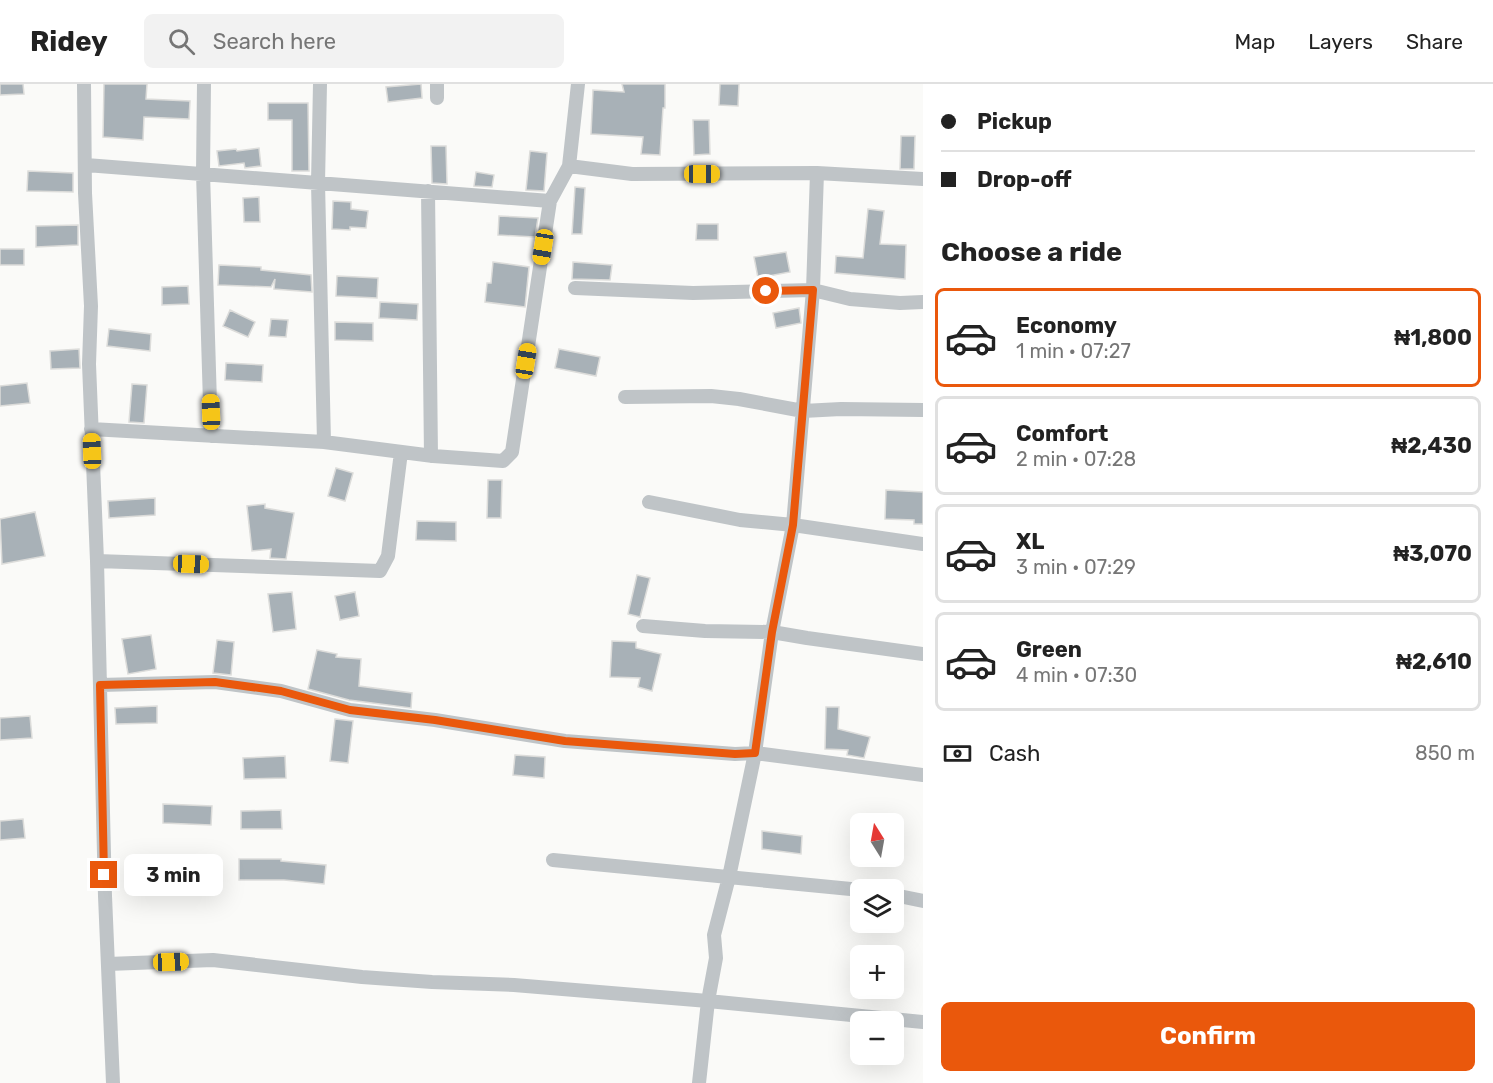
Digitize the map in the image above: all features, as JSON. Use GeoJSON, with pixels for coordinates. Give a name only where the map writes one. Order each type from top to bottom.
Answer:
{"type":"FeatureCollection","features":[{"type":"Feature","properties":{"kind":"street"},"geometry":{"type":"LineString","coordinates":[[84,84],[85,193],[92,306],[88,364],[97,561],[104,884],[113,1083]]}},
{"type":"Feature","properties":{"kind":"street"},"geometry":{"type":"LineString","coordinates":[[204,84],[203,173],[212,436]]}},
{"type":"Feature","properties":{"kind":"street"},"geometry":{"type":"LineString","coordinates":[[320,84],[318,183],[324,442]]}},
{"type":"Feature","properties":{"kind":"street"},"geometry":{"type":"LineString","coordinates":[[91,429],[324,442],[431,456],[502,461],[512,452],[550,201],[569,166],[578,84]]}},
{"type":"Feature","properties":{"kind":"street"},"geometry":{"type":"LineString","coordinates":[[86,165],[550,201]]}},
{"type":"Feature","properties":{"kind":"street"},"geometry":{"type":"LineString","coordinates":[[569,166],[632,174],[817,173],[923,179]]}},
{"type":"Feature","properties":{"kind":"street"},"geometry":{"type":"LineString","coordinates":[[699,1083],[708,1000],[716,958],[714,935],[729,877],[755,753],[772,632],[793,525],[813,290],[817,173]]}},
{"type":"Feature","properties":{"kind":"street"},"geometry":{"type":"LineString","coordinates":[[428,191],[431,456]]}},
{"type":"Feature","properties":{"kind":"street"},"geometry":{"type":"LineString","coordinates":[[575,288],[693,292],[813,290],[850,299],[900,303],[923,302]]}},
{"type":"Feature","properties":{"kind":"street"},"geometry":{"type":"LineString","coordinates":[[625,397],[711,396],[803,411],[923,410]]}},
{"type":"Feature","properties":{"kind":"street"},"geometry":{"type":"LineString","coordinates":[[97,561],[380,571],[388,556],[401,452]]}},
{"type":"Feature","properties":{"kind":"street"},"geometry":{"type":"LineString","coordinates":[[649,502],[740,520],[793,525],[923,544]]}},
{"type":"Feature","properties":{"kind":"street"},"geometry":{"type":"LineString","coordinates":[[643,626],[705,631],[772,632],[923,654]]}},
{"type":"Feature","properties":{"kind":"street"},"geometry":{"type":"LineString","coordinates":[[100,685],[215,682],[281,691],[350,710],[435,720],[565,741],[735,754],[755,753],[923,775]]}},
{"type":"Feature","properties":{"kind":"street"},"geometry":{"type":"LineString","coordinates":[[553,860],[850,889]]}},
{"type":"Feature","properties":{"kind":"street"},"geometry":{"type":"LineString","coordinates":[[904,897],[923,901]]}},
{"type":"Feature","properties":{"kind":"street"},"geometry":{"type":"LineString","coordinates":[[108,964],[213,960],[374,978],[514,985],[708,1000],[923,1023]]}},
{"type":"Feature","properties":{"kind":"building"},"geometry":{"type":"Polygon","coordinates":[[[0,84],[23,84],[24,94],[0,95],[0,84]]]}},
{"type":"Feature","properties":{"kind":"building"},"geometry":{"type":"Polygon","coordinates":[[[104,84],[147,84],[146,99],[190,101],[189,119],[144,117],[143,140],[103,137],[104,84]]]}},
{"type":"Feature","properties":{"kind":"building"},"geometry":{"type":"Polygon","coordinates":[[[421,84],[422,98],[388,102],[386,87],[421,84]]]}},
{"type":"Feature","properties":{"kind":"building"},"geometry":{"type":"Polygon","coordinates":[[[622,84],[665,84],[660,155],[641,154],[643,137],[591,134],[593,90],[624,92],[622,84]]]}},
{"type":"Feature","properties":{"kind":"building"},"geometry":{"type":"Polygon","coordinates":[[[720,84],[739,84],[738,106],[719,105],[720,84]]]}},
{"type":"Feature","properties":{"kind":"building"},"geometry":{"type":"Polygon","coordinates":[[[268,103],[308,103],[309,171],[292,171],[292,120],[268,120],[268,103]]]}},
{"type":"Feature","properties":{"kind":"building"},"geometry":{"type":"Polygon","coordinates":[[[693,120],[709,120],[710,154],[694,155],[693,120]]]}},
{"type":"Feature","properties":{"kind":"building"},"geometry":{"type":"Polygon","coordinates":[[[901,136],[915,136],[914,169],[900,169],[901,136]]]}},
{"type":"Feature","properties":{"kind":"building"},"geometry":{"type":"Polygon","coordinates":[[[431,146],[446,146],[447,184],[432,183],[431,146]]]}},
{"type":"Feature","properties":{"kind":"building"},"geometry":{"type":"Polygon","coordinates":[[[259,148],[261,166],[245,168],[244,163],[219,166],[217,151],[259,148]]]}},
{"type":"Feature","properties":{"kind":"building"},"geometry":{"type":"Polygon","coordinates":[[[530,151],[547,153],[544,191],[526,190],[530,151]]]}},
{"type":"Feature","properties":{"kind":"building"},"geometry":{"type":"Polygon","coordinates":[[[28,171],[73,173],[73,192],[27,191],[28,171]]]}},
{"type":"Feature","properties":{"kind":"building"},"geometry":{"type":"Polygon","coordinates":[[[476,172],[494,175],[492,187],[474,186],[476,172]]]}},
{"type":"Feature","properties":{"kind":"building"},"geometry":{"type":"Polygon","coordinates":[[[575,187],[585,188],[582,234],[572,234],[575,187]]]}},
{"type":"Feature","properties":{"kind":"building"},"geometry":{"type":"Polygon","coordinates":[[[259,197],[260,222],[244,222],[243,198],[259,197]]]}},
{"type":"Feature","properties":{"kind":"building"},"geometry":{"type":"Polygon","coordinates":[[[333,201],[351,202],[351,209],[368,211],[366,228],[332,229],[333,201]]]}},
{"type":"Feature","properties":{"kind":"building"},"geometry":{"type":"Polygon","coordinates":[[[868,209],[884,211],[880,244],[906,245],[905,279],[835,273],[836,256],[863,258],[868,209]]]}},
{"type":"Feature","properties":{"kind":"building"},"geometry":{"type":"Polygon","coordinates":[[[499,216],[538,218],[535,237],[498,235],[499,216]]]}},
{"type":"Feature","properties":{"kind":"building"},"geometry":{"type":"Polygon","coordinates":[[[697,224],[718,224],[718,240],[696,240],[697,224]]]}},
{"type":"Feature","properties":{"kind":"building"},"geometry":{"type":"Polygon","coordinates":[[[78,225],[78,245],[36,247],[36,226],[78,225]]]}},
{"type":"Feature","properties":{"kind":"building"},"geometry":{"type":"Polygon","coordinates":[[[0,249],[24,249],[24,265],[0,265],[0,249]]]}},
{"type":"Feature","properties":{"kind":"building"},"geometry":{"type":"Polygon","coordinates":[[[786,252],[790,272],[758,278],[754,257],[786,252]]]}},
{"type":"Feature","properties":{"kind":"building"},"geometry":{"type":"Polygon","coordinates":[[[493,262],[529,267],[525,307],[485,302],[487,283],[491,283],[493,262]]]}},
{"type":"Feature","properties":{"kind":"building"},"geometry":{"type":"Polygon","coordinates":[[[573,262],[612,265],[610,280],[572,279],[573,262]]]}},
{"type":"Feature","properties":{"kind":"building"},"geometry":{"type":"Polygon","coordinates":[[[219,265],[261,267],[261,270],[311,275],[312,292],[274,289],[275,279],[271,287],[218,285],[219,265]]]}},
{"type":"Feature","properties":{"kind":"building"},"geometry":{"type":"Polygon","coordinates":[[[337,276],[378,278],[377,298],[336,296],[337,276]]]}},
{"type":"Feature","properties":{"kind":"building"},"geometry":{"type":"Polygon","coordinates":[[[188,286],[189,304],[162,305],[162,287],[188,286]]]}},
{"type":"Feature","properties":{"kind":"building"},"geometry":{"type":"Polygon","coordinates":[[[380,302],[418,304],[417,320],[379,318],[380,302]]]}},
{"type":"Feature","properties":{"kind":"building"},"geometry":{"type":"Polygon","coordinates":[[[799,308],[801,323],[776,328],[773,313],[799,308]]]}},
{"type":"Feature","properties":{"kind":"building"},"geometry":{"type":"Polygon","coordinates":[[[230,310],[255,322],[248,337],[223,326],[230,310]]]}},
{"type":"Feature","properties":{"kind":"building"},"geometry":{"type":"Polygon","coordinates":[[[271,319],[288,320],[286,337],[269,336],[271,319]]]}},
{"type":"Feature","properties":{"kind":"building"},"geometry":{"type":"Polygon","coordinates":[[[335,322],[373,323],[373,341],[335,340],[335,322]]]}},
{"type":"Feature","properties":{"kind":"building"},"geometry":{"type":"Polygon","coordinates":[[[109,329],[151,334],[150,351],[107,346],[109,329]]]}},
{"type":"Feature","properties":{"kind":"building"},"geometry":{"type":"Polygon","coordinates":[[[79,349],[80,368],[51,369],[50,351],[79,349]]]}},
{"type":"Feature","properties":{"kind":"building"},"geometry":{"type":"Polygon","coordinates":[[[559,349],[600,357],[596,376],[555,368],[559,349]]]}},
{"type":"Feature","properties":{"kind":"building"},"geometry":{"type":"Polygon","coordinates":[[[226,363],[263,365],[262,382],[225,380],[226,363]]]}},
{"type":"Feature","properties":{"kind":"building"},"geometry":{"type":"Polygon","coordinates":[[[27,383],[30,403],[0,406],[0,386],[27,383]]]}},
{"type":"Feature","properties":{"kind":"building"},"geometry":{"type":"Polygon","coordinates":[[[132,384],[147,385],[144,423],[129,422],[132,384]]]}},
{"type":"Feature","properties":{"kind":"building"},"geometry":{"type":"Polygon","coordinates":[[[336,468],[353,473],[345,501],[328,496],[336,468]]]}},
{"type":"Feature","properties":{"kind":"building"},"geometry":{"type":"Polygon","coordinates":[[[488,480],[502,480],[501,518],[487,518],[488,480]]]}},
{"type":"Feature","properties":{"kind":"building"},"geometry":{"type":"Polygon","coordinates":[[[886,490],[923,492],[923,524],[914,524],[914,520],[885,519],[886,490]]]}},
{"type":"Feature","properties":{"kind":"building"},"geometry":{"type":"Polygon","coordinates":[[[155,498],[155,515],[109,518],[108,501],[155,498]]]}},
{"type":"Feature","properties":{"kind":"building"},"geometry":{"type":"Polygon","coordinates":[[[265,504],[265,508],[294,513],[286,559],[270,558],[271,549],[252,551],[247,506],[265,504]]]}},
{"type":"Feature","properties":{"kind":"building"},"geometry":{"type":"Polygon","coordinates":[[[35,512],[45,556],[2,564],[0,519],[35,512]]]}},
{"type":"Feature","properties":{"kind":"building"},"geometry":{"type":"Polygon","coordinates":[[[417,521],[456,522],[456,541],[416,540],[417,521]]]}},
{"type":"Feature","properties":{"kind":"building"},"geometry":{"type":"Polygon","coordinates":[[[637,575],[650,578],[640,617],[628,614],[637,575]]]}},
{"type":"Feature","properties":{"kind":"building"},"geometry":{"type":"Polygon","coordinates":[[[292,592],[296,629],[273,632],[268,594],[292,592]]]}},
{"type":"Feature","properties":{"kind":"building"},"geometry":{"type":"Polygon","coordinates":[[[355,592],[359,616],[340,620],[335,596],[355,592]]]}},
{"type":"Feature","properties":{"kind":"building"},"geometry":{"type":"Polygon","coordinates":[[[151,635],[156,669],[128,674],[122,639],[151,635]]]}},
{"type":"Feature","properties":{"kind":"building"},"geometry":{"type":"Polygon","coordinates":[[[217,640],[234,642],[231,675],[213,673],[217,640]]]}},
{"type":"Feature","properties":{"kind":"building"},"geometry":{"type":"Polygon","coordinates":[[[612,641],[636,642],[636,648],[661,654],[652,691],[638,687],[640,678],[610,677],[612,641]]]}},
{"type":"Feature","properties":{"kind":"building"},"geometry":{"type":"Polygon","coordinates":[[[317,650],[337,654],[336,657],[361,659],[359,686],[412,693],[411,708],[349,700],[308,689],[317,650]]]}},
{"type":"Feature","properties":{"kind":"building"},"geometry":{"type":"Polygon","coordinates":[[[157,706],[157,723],[116,724],[115,708],[157,706]]]}},
{"type":"Feature","properties":{"kind":"building"},"geometry":{"type":"Polygon","coordinates":[[[826,707],[839,707],[838,729],[870,737],[864,758],[847,755],[848,750],[825,749],[826,707]]]}},
{"type":"Feature","properties":{"kind":"building"},"geometry":{"type":"Polygon","coordinates":[[[30,716],[32,738],[0,740],[0,718],[30,716]]]}},
{"type":"Feature","properties":{"kind":"building"},"geometry":{"type":"Polygon","coordinates":[[[335,719],[353,721],[348,763],[330,761],[335,719]]]}},
{"type":"Feature","properties":{"kind":"building"},"geometry":{"type":"Polygon","coordinates":[[[515,755],[545,757],[544,778],[513,775],[515,755]]]}},
{"type":"Feature","properties":{"kind":"building"},"geometry":{"type":"Polygon","coordinates":[[[285,756],[286,778],[244,779],[243,758],[285,756]]]}},
{"type":"Feature","properties":{"kind":"building"},"geometry":{"type":"Polygon","coordinates":[[[163,804],[212,806],[211,825],[163,823],[163,804]]]}},
{"type":"Feature","properties":{"kind":"building"},"geometry":{"type":"Polygon","coordinates":[[[281,810],[282,829],[241,829],[241,811],[281,810]]]}},
{"type":"Feature","properties":{"kind":"building"},"geometry":{"type":"Polygon","coordinates":[[[23,819],[25,838],[0,840],[0,821],[23,819]]]}},
{"type":"Feature","properties":{"kind":"building"},"geometry":{"type":"Polygon","coordinates":[[[762,831],[802,836],[801,854],[762,849],[762,831]]]}},
{"type":"Feature","properties":{"kind":"building"},"geometry":{"type":"Polygon","coordinates":[[[239,859],[281,859],[281,861],[326,865],[324,884],[284,880],[239,880],[239,859]]]}},
{"type":"Feature","properties":{"kind":"route"},"geometry":{"type":"LineString","coordinates":[[104,875],[100,685],[215,682],[281,691],[350,710],[435,720],[565,741],[735,754],[755,753],[772,632],[793,525],[813,290],[766,291]]}}]}
